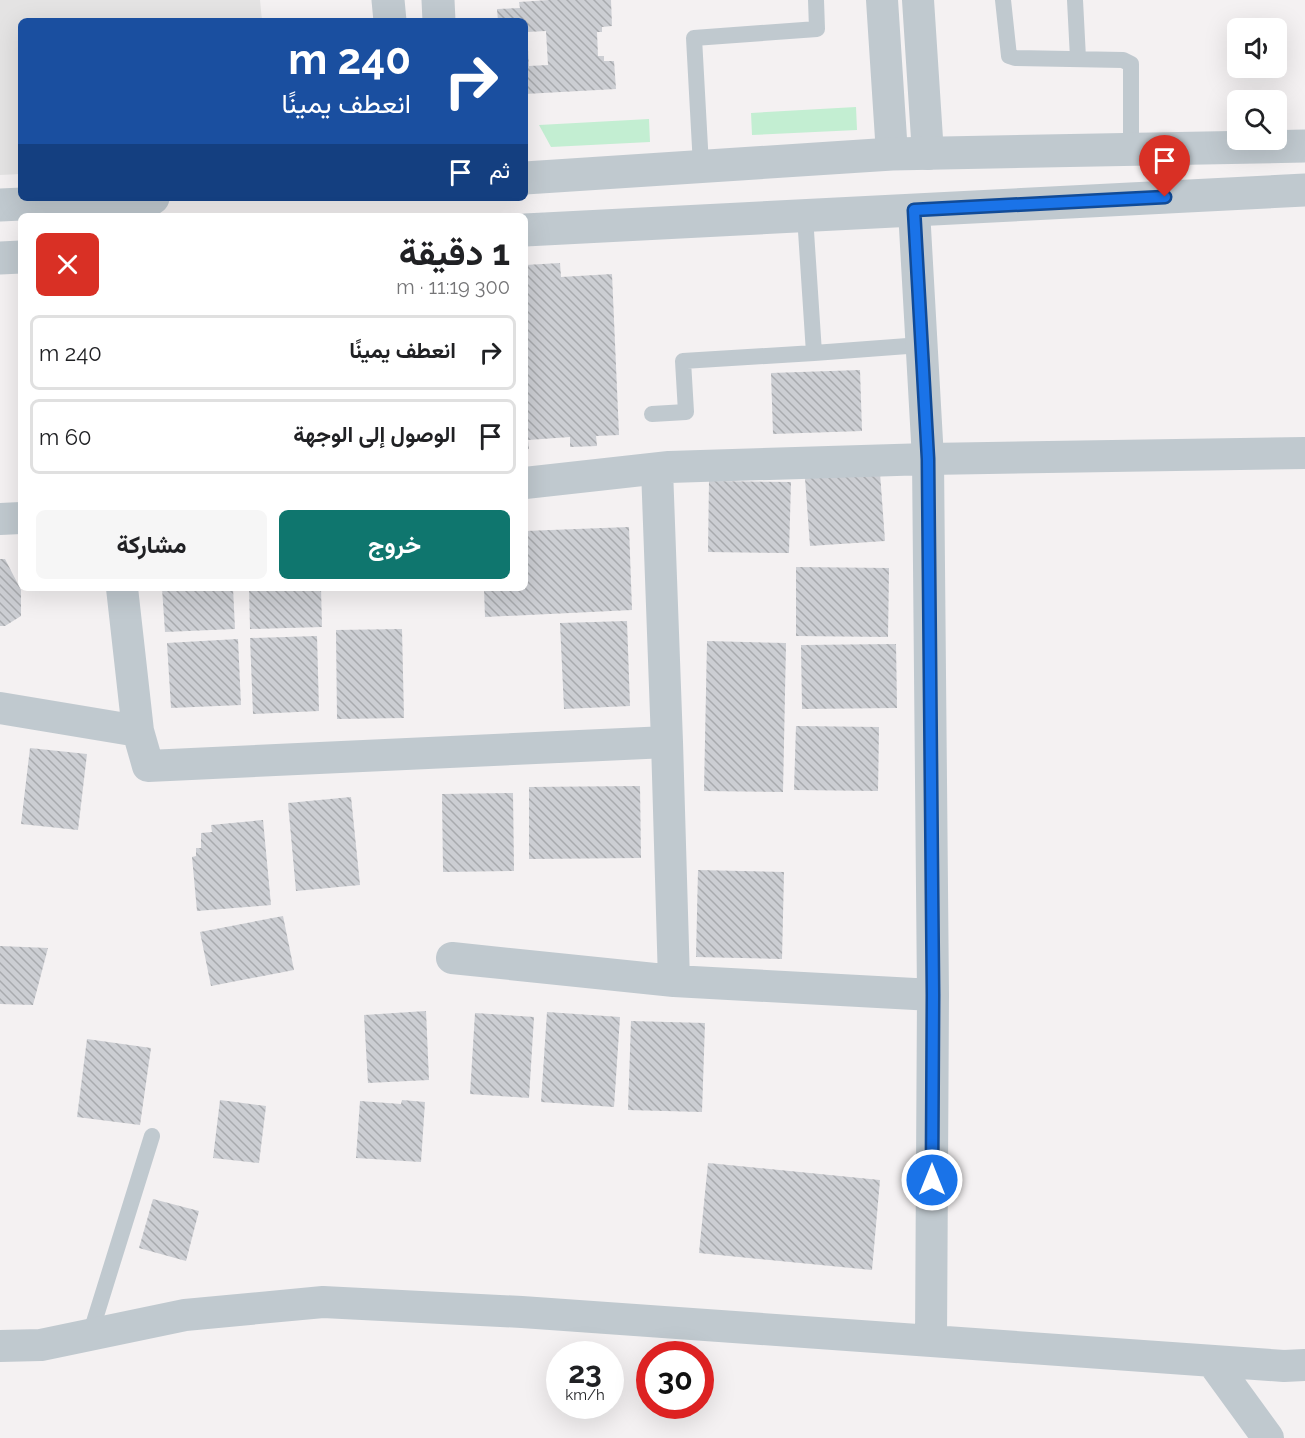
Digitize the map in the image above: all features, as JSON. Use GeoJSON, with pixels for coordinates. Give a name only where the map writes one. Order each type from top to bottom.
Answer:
{"type":"FeatureCollection","features":[{"type":"Feature","properties":{"kind":"street"},"geometry":{"type":"LineString","coordinates":[[388,0],[390,18]]}},
{"type":"Feature","properties":{"kind":"street"},"geometry":{"type":"LineString","coordinates":[[438,0],[439,18]]}},
{"type":"Feature","properties":{"kind":"street"},"geometry":{"type":"LineString","coordinates":[[882,0],[892,154]]}},
{"type":"Feature","properties":{"kind":"street"},"geometry":{"type":"LineString","coordinates":[[918,0],[928,154]]}},
{"type":"Feature","properties":{"kind":"street"},"geometry":{"type":"LineString","coordinates":[[528,178],[892,154],[1299,146]]}},
{"type":"Feature","properties":{"kind":"street"},"geometry":{"type":"LineString","coordinates":[[528,155],[545,166],[574,175]]}},
{"type":"Feature","properties":{"kind":"street"},"geometry":{"type":"LineString","coordinates":[[528,230],[1304,190]]}},
{"type":"Feature","properties":{"kind":"street"},"geometry":{"type":"LineString","coordinates":[[0,205],[87,201]]}},
{"type":"Feature","properties":{"kind":"street"},"geometry":{"type":"LineString","coordinates":[[914,210],[928,459],[933,995],[931,1341]]}},
{"type":"Feature","properties":{"kind":"street"},"geometry":{"type":"LineString","coordinates":[[0,258],[18,256]]}},
{"type":"Feature","properties":{"kind":"street"},"geometry":{"type":"LineString","coordinates":[[528,483],[657,469],[928,459],[1305,453]]}},
{"type":"Feature","properties":{"kind":"street"},"geometry":{"type":"LineString","coordinates":[[657,469],[674,981]]}},
{"type":"Feature","properties":{"kind":"street"},"geometry":{"type":"LineString","coordinates":[[0,519],[18,518]]}},
{"type":"Feature","properties":{"kind":"street"},"geometry":{"type":"LineString","coordinates":[[122,591],[138,731],[148,766],[667,742]]}},
{"type":"Feature","properties":{"kind":"street"},"geometry":{"type":"LineString","coordinates":[[0,708],[138,731]]}},
{"type":"Feature","properties":{"kind":"street"},"geometry":{"type":"LineString","coordinates":[[452,958],[674,981],[933,995]]}},
{"type":"Feature","properties":{"kind":"street"},"geometry":{"type":"LineString","coordinates":[[0,1346],[41,1345],[185,1315],[322,1302],[522,1311],[1212,1361],[1305,1365]]}},
{"type":"Feature","properties":{"kind":"street"},"geometry":{"type":"LineString","coordinates":[[1212,1361],[1268,1438]]}},
{"type":"Feature","properties":{"kind":"lane"},"geometry":{"type":"LineString","coordinates":[[700,166],[694,38],[817,30],[816,0]]}},
{"type":"Feature","properties":{"kind":"lane"},"geometry":{"type":"LineString","coordinates":[[1003,0],[1009,56],[1123,60],[1131,64],[1131,150]]}},
{"type":"Feature","properties":{"kind":"lane"},"geometry":{"type":"LineString","coordinates":[[1075,0],[1078,58]]}},
{"type":"Feature","properties":{"kind":"lane"},"geometry":{"type":"LineString","coordinates":[[805,216],[814,353]]}},
{"type":"Feature","properties":{"kind":"lane"},"geometry":{"type":"LineString","coordinates":[[652,414],[686,412],[682,361],[921,345]]}},
{"type":"Feature","properties":{"kind":"lane"},"geometry":{"type":"LineString","coordinates":[[90,1335],[152,1136]]}},
{"type":"Feature","properties":{"kind":"shaded area"},"geometry":{"type":"Polygon","coordinates":[[[0,0],[260,0],[262,18],[18,18],[18,174],[0,175],[0,0]]]}},
{"type":"Feature","properties":{"kind":"green space"},"geometry":{"type":"Polygon","coordinates":[[[856,107],[857,130],[752,135],[751,113],[856,107]]]}},
{"type":"Feature","properties":{"kind":"green space"},"geometry":{"type":"Polygon","coordinates":[[[649,119],[650,142],[551,147],[539,125],[649,119]]]}},
{"type":"Feature","properties":{"kind":"building"},"geometry":{"type":"Polygon","coordinates":[[[611,0],[612,26],[602,27],[602,32],[597,32],[598,56],[604,56],[604,61],[614,61],[616,89],[528,94],[528,49],[529,66],[548,65],[546,31],[528,32],[528,18],[498,18],[497,9],[520,8],[519,2],[611,0]]]}},
{"type":"Feature","properties":{"kind":"building"},"geometry":{"type":"Polygon","coordinates":[[[560,263],[561,277],[612,274],[619,435],[596,436],[597,446],[570,447],[570,437],[528,440],[528,265],[560,263]]]}},
{"type":"Feature","properties":{"kind":"building"},"geometry":{"type":"Polygon","coordinates":[[[860,370],[862,431],[773,434],[771,373],[860,370]]]}},
{"type":"Feature","properties":{"kind":"building"},"geometry":{"type":"Polygon","coordinates":[[[880,473],[885,541],[810,546],[805,478],[880,473]]]}},
{"type":"Feature","properties":{"kind":"building"},"geometry":{"type":"Polygon","coordinates":[[[709,481],[791,482],[789,553],[708,552],[709,481]]]}},
{"type":"Feature","properties":{"kind":"building"},"geometry":{"type":"Polygon","coordinates":[[[629,527],[632,610],[485,617],[484,591],[528,591],[528,531],[629,527]]]}},
{"type":"Feature","properties":{"kind":"building"},"geometry":{"type":"Polygon","coordinates":[[[0,559],[5,559],[18,584],[18,591],[21,591],[21,616],[5,626],[0,626],[0,559]]]}},
{"type":"Feature","properties":{"kind":"building"},"geometry":{"type":"Polygon","coordinates":[[[796,567],[889,568],[888,637],[796,636],[796,567]]]}},
{"type":"Feature","properties":{"kind":"building"},"geometry":{"type":"Polygon","coordinates":[[[162,591],[233,591],[235,629],[165,632],[162,591]]]}},
{"type":"Feature","properties":{"kind":"building"},"geometry":{"type":"Polygon","coordinates":[[[249,591],[321,591],[322,627],[250,629],[249,591]]]}},
{"type":"Feature","properties":{"kind":"building"},"geometry":{"type":"Polygon","coordinates":[[[627,621],[630,706],[564,709],[560,623],[627,621]]]}},
{"type":"Feature","properties":{"kind":"building"},"geometry":{"type":"Polygon","coordinates":[[[402,629],[404,718],[337,719],[336,630],[402,629]]]}},
{"type":"Feature","properties":{"kind":"building"},"geometry":{"type":"Polygon","coordinates":[[[317,636],[319,711],[253,714],[250,638],[317,636]]]}},
{"type":"Feature","properties":{"kind":"building"},"geometry":{"type":"Polygon","coordinates":[[[238,639],[241,705],[171,708],[167,643],[238,639]]]}},
{"type":"Feature","properties":{"kind":"building"},"geometry":{"type":"Polygon","coordinates":[[[707,641],[786,643],[783,792],[704,791],[707,641]]]}},
{"type":"Feature","properties":{"kind":"building"},"geometry":{"type":"Polygon","coordinates":[[[896,644],[897,708],[802,709],[801,645],[896,644]]]}},
{"type":"Feature","properties":{"kind":"building"},"geometry":{"type":"Polygon","coordinates":[[[796,726],[879,727],[878,791],[794,790],[796,726]]]}},
{"type":"Feature","properties":{"kind":"building"},"geometry":{"type":"Polygon","coordinates":[[[30,748],[87,754],[78,830],[21,824],[30,748]]]}},
{"type":"Feature","properties":{"kind":"building"},"geometry":{"type":"Polygon","coordinates":[[[640,786],[641,858],[529,859],[529,787],[640,786]]]}},
{"type":"Feature","properties":{"kind":"building"},"geometry":{"type":"Polygon","coordinates":[[[513,793],[514,871],[443,872],[442,794],[513,793]]]}},
{"type":"Feature","properties":{"kind":"building"},"geometry":{"type":"Polygon","coordinates":[[[351,797],[360,885],[296,891],[288,803],[351,797]]]}},
{"type":"Feature","properties":{"kind":"building"},"geometry":{"type":"Polygon","coordinates":[[[263,820],[271,905],[197,911],[192,857],[196,856],[196,848],[201,848],[201,833],[212,832],[211,825],[263,820]]]}},
{"type":"Feature","properties":{"kind":"building"},"geometry":{"type":"Polygon","coordinates":[[[698,870],[784,872],[782,959],[696,957],[698,870]]]}},
{"type":"Feature","properties":{"kind":"building"},"geometry":{"type":"Polygon","coordinates":[[[283,916],[294,970],[211,986],[200,932],[283,916]]]}},
{"type":"Feature","properties":{"kind":"building"},"geometry":{"type":"Polygon","coordinates":[[[0,946],[48,948],[33,1005],[0,1004],[0,946]]]}},
{"type":"Feature","properties":{"kind":"building"},"geometry":{"type":"Polygon","coordinates":[[[426,1011],[429,1080],[368,1083],[364,1015],[426,1011]]]}},
{"type":"Feature","properties":{"kind":"building"},"geometry":{"type":"Polygon","coordinates":[[[547,1012],[620,1017],[614,1107],[541,1102],[547,1012]]]}},
{"type":"Feature","properties":{"kind":"building"},"geometry":{"type":"Polygon","coordinates":[[[475,1013],[534,1017],[529,1098],[470,1094],[475,1013]]]}},
{"type":"Feature","properties":{"kind":"building"},"geometry":{"type":"Polygon","coordinates":[[[631,1021],[705,1023],[702,1112],[628,1110],[631,1021]]]}},
{"type":"Feature","properties":{"kind":"building"},"geometry":{"type":"Polygon","coordinates":[[[87,1039],[151,1048],[140,1125],[77,1117],[87,1039]]]}},
{"type":"Feature","properties":{"kind":"building"},"geometry":{"type":"Polygon","coordinates":[[[220,1100],[266,1106],[259,1163],[213,1158],[220,1100]]]}},
{"type":"Feature","properties":{"kind":"building"},"geometry":{"type":"Polygon","coordinates":[[[402,1100],[425,1102],[421,1162],[356,1158],[360,1101],[401,1104],[402,1100]]]}},
{"type":"Feature","properties":{"kind":"building"},"geometry":{"type":"Polygon","coordinates":[[[708,1163],[880,1180],[872,1270],[699,1253],[708,1163]]]}},
{"type":"Feature","properties":{"kind":"building"},"geometry":{"type":"Polygon","coordinates":[[[153,1199],[199,1211],[186,1261],[139,1248],[153,1199]]]}},
{"type":"Feature","properties":{"kind":"route"},"geometry":{"type":"LineString","coordinates":[[932,1180],[933,995],[928,459],[914,210],[1165,197]]}}]}
